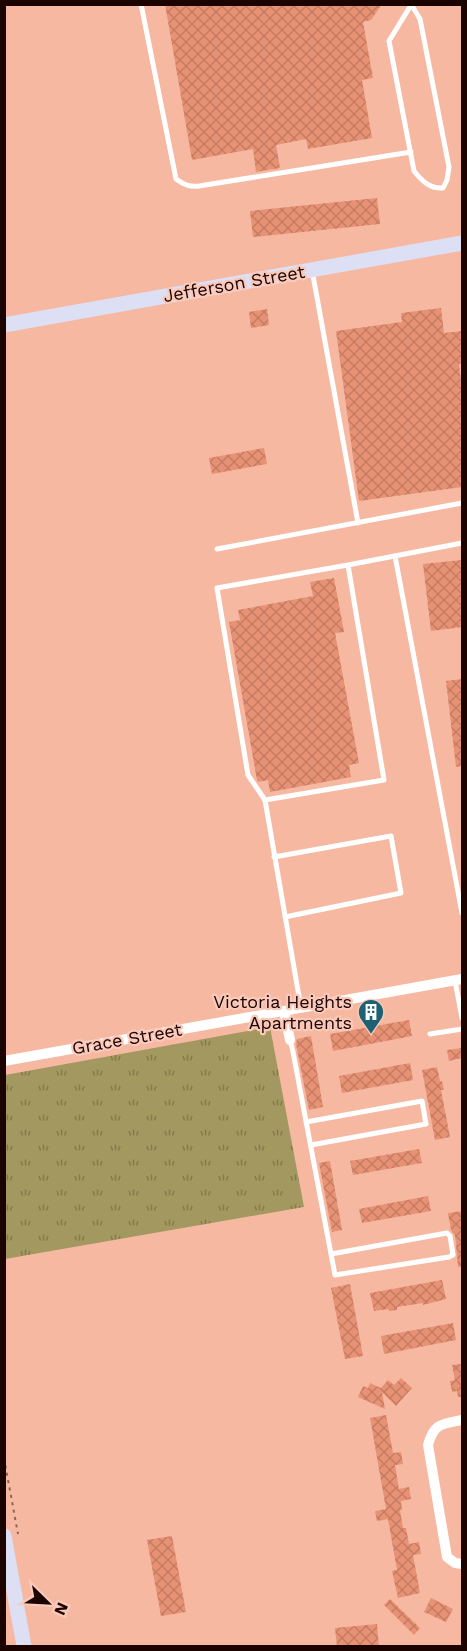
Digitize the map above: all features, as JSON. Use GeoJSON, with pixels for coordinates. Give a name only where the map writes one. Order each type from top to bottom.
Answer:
{"type":"FeatureCollection","features":[{"type":"Feature","properties":{"kind":"street","name":"Jefferson Street"},"geometry":{"type":"LineString","coordinates":[[4,325],[462,243]]}},
{"type":"Feature","properties":{"kind":"street","name":"Grace Street"},"geometry":{"type":"LineString","coordinates":[[4,1061],[459,980]]}},
{"type":"Feature","properties":{"kind":"street"},"geometry":{"type":"LineString","coordinates":[[284,1011],[290,1040]]}},
{"type":"Feature","properties":{"kind":"street"},"geometry":{"type":"LineString","coordinates":[[459,1564],[447,1557],[428,1445],[432,1432],[440,1424],[462,1420]]}},
{"type":"Feature","properties":{"kind":"street"},"geometry":{"type":"LineString","coordinates":[[4,1536],[24,1647]]}},
{"type":"Feature","properties":{"kind":"lane"},"geometry":{"type":"LineString","coordinates":[[141,4],[176,179],[182,184],[192,187],[411,152]]}},
{"type":"Feature","properties":{"kind":"lane"},"geometry":{"type":"LineString","coordinates":[[411,5],[420,19],[449,167],[443,188],[435,188],[422,181],[414,171],[389,41],[411,5]]}},
{"type":"Feature","properties":{"kind":"lane"},"geometry":{"type":"LineString","coordinates":[[311,270],[358,522]]}},
{"type":"Feature","properties":{"kind":"lane"},"geometry":{"type":"LineString","coordinates":[[218,549],[462,503]]}},
{"type":"Feature","properties":{"kind":"lane"},"geometry":{"type":"LineString","coordinates":[[301,1008],[265,800],[248,776],[217,588],[462,543]]}},
{"type":"Feature","properties":{"kind":"lane"},"geometry":{"type":"LineString","coordinates":[[394,556],[462,913]]}},
{"type":"Feature","properties":{"kind":"lane"},"geometry":{"type":"LineString","coordinates":[[265,800],[384,780],[348,565]]}},
{"type":"Feature","properties":{"kind":"lane"},"geometry":{"type":"LineString","coordinates":[[274,857],[391,836],[401,893],[285,917]]}},
{"type":"Feature","properties":{"kind":"lane"},"geometry":{"type":"LineString","coordinates":[[459,980],[462,1018]]}},
{"type":"Feature","properties":{"kind":"lane"},"geometry":{"type":"LineString","coordinates":[[430,1034],[462,1029]]}},
{"type":"Feature","properties":{"kind":"lane"},"geometry":{"type":"LineString","coordinates":[[290,1040],[335,1275],[453,1255],[450,1236],[447,1233],[331,1254]]}},
{"type":"Feature","properties":{"kind":"lane"},"geometry":{"type":"LineString","coordinates":[[306,1122],[422,1101],[426,1125],[311,1145]]}},
{"type":"Feature","properties":{"kind":"green space"},"geometry":{"type":"Polygon","coordinates":[[[270,1027],[304,1207],[5,1259],[5,1075],[270,1027]]]}},
{"type":"Feature","properties":{"kind":"building"},"geometry":{"type":"Polygon","coordinates":[[[165,4],[382,4],[371,20],[363,22],[373,78],[362,80],[372,138],[308,149],[306,139],[276,145],[280,168],[256,172],[253,149],[192,160],[165,4]]]}},
{"type":"Feature","properties":{"kind":"building"},"geometry":{"type":"Polygon","coordinates":[[[377,198],[380,224],[253,237],[250,211],[377,198]]]}},
{"type":"Feature","properties":{"kind":"building"},"geometry":{"type":"Polygon","coordinates":[[[441,308],[444,333],[462,331],[462,363],[459,364],[462,391],[462,487],[359,501],[336,331],[402,322],[401,313],[441,308]]]}},
{"type":"Feature","properties":{"kind":"building"},"geometry":{"type":"Polygon","coordinates":[[[267,309],[269,325],[251,328],[249,312],[267,309]]]}},
{"type":"Feature","properties":{"kind":"building"},"geometry":{"type":"Polygon","coordinates":[[[264,448],[267,464],[212,474],[209,458],[264,448]]]}},
{"type":"Feature","properties":{"kind":"building"},"geometry":{"type":"Polygon","coordinates":[[[462,560],[462,627],[431,631],[423,564],[462,560]]]}},
{"type":"Feature","properties":{"kind":"building"},"geometry":{"type":"Polygon","coordinates":[[[334,578],[344,632],[335,633],[359,763],[349,765],[351,777],[270,792],[268,780],[258,782],[257,780],[229,622],[240,620],[238,610],[313,596],[310,582],[334,578]]]}},
{"type":"Feature","properties":{"kind":"building"},"geometry":{"type":"Polygon","coordinates":[[[462,679],[462,766],[456,767],[446,681],[462,679]]]}},
{"type":"Feature","properties":{"kind":"building","name":"Victoria Heights Apartments"},"geometry":{"type":"Polygon","coordinates":[[[409,1020],[412,1036],[333,1051],[330,1034],[409,1020]]]}},
{"type":"Feature","properties":{"kind":"building","name":"Victoria Heights Apartments"},"geometry":{"type":"Polygon","coordinates":[[[311,1036],[323,1107],[309,1110],[296,1044],[297,1039],[311,1036]]]}},
{"type":"Feature","properties":{"kind":"building"},"geometry":{"type":"Polygon","coordinates":[[[462,1048],[462,1058],[449,1061],[447,1050],[462,1048]]]}},
{"type":"Feature","properties":{"kind":"building","name":"Victoria Heights Apartments"},"geometry":{"type":"Polygon","coordinates":[[[410,1063],[413,1080],[342,1093],[339,1076],[410,1063]]]}},
{"type":"Feature","properties":{"kind":"building"},"geometry":{"type":"Polygon","coordinates":[[[437,1067],[444,1090],[441,1090],[450,1137],[435,1140],[422,1070],[437,1067]]]}},
{"type":"Feature","properties":{"kind":"building"},"geometry":{"type":"Polygon","coordinates":[[[419,1149],[422,1163],[353,1175],[350,1161],[419,1149]]]}},
{"type":"Feature","properties":{"kind":"building"},"geometry":{"type":"Polygon","coordinates":[[[330,1161],[342,1230],[332,1232],[319,1163],[330,1161]]]}},
{"type":"Feature","properties":{"kind":"building"},"geometry":{"type":"Polygon","coordinates":[[[428,1196],[431,1211],[362,1223],[359,1209],[428,1196]]]}},
{"type":"Feature","properties":{"kind":"building"},"geometry":{"type":"Polygon","coordinates":[[[462,1211],[462,1266],[458,1267],[455,1235],[451,1230],[448,1213],[462,1211]]]}},
{"type":"Feature","properties":{"kind":"building"},"geometry":{"type":"Polygon","coordinates":[[[442,1280],[446,1299],[423,1305],[423,1303],[397,1307],[397,1310],[374,1311],[370,1293],[442,1280]]]}},
{"type":"Feature","properties":{"kind":"building"},"geometry":{"type":"Polygon","coordinates":[[[350,1284],[363,1356],[345,1359],[331,1288],[350,1284]]]}},
{"type":"Feature","properties":{"kind":"building"},"geometry":{"type":"Polygon","coordinates":[[[453,1323],[456,1340],[384,1354],[381,1336],[453,1323]]]}},
{"type":"Feature","properties":{"kind":"building"},"geometry":{"type":"Polygon","coordinates":[[[462,1364],[462,1397],[458,1397],[457,1391],[452,1392],[450,1381],[455,1380],[452,1365],[462,1364]]]}},
{"type":"Feature","properties":{"kind":"building"},"geometry":{"type":"Polygon","coordinates":[[[401,1378],[412,1388],[396,1406],[382,1392],[385,1409],[358,1397],[363,1386],[368,1388],[370,1383],[381,1388],[388,1380],[394,1385],[401,1378]]]}},
{"type":"Feature","properties":{"kind":"building"},"geometry":{"type":"Polygon","coordinates":[[[386,1415],[393,1453],[401,1452],[403,1464],[395,1465],[399,1489],[409,1487],[411,1499],[401,1501],[403,1528],[406,1528],[409,1544],[419,1542],[421,1554],[413,1555],[420,1593],[398,1598],[392,1571],[397,1570],[388,1519],[377,1521],[375,1511],[386,1509],[370,1418],[386,1415]]]}},
{"type":"Feature","properties":{"kind":"building"},"geometry":{"type":"Polygon","coordinates":[[[172,1536],[186,1612],[161,1616],[147,1540],[172,1536]]]}},
{"type":"Feature","properties":{"kind":"building"},"geometry":{"type":"Polygon","coordinates":[[[431,1598],[453,1609],[446,1622],[424,1612],[431,1598]]]}},
{"type":"Feature","properties":{"kind":"building"},"geometry":{"type":"Polygon","coordinates":[[[390,1599],[420,1628],[414,1635],[384,1605],[390,1599]]]}},
{"type":"Feature","properties":{"kind":"building"},"geometry":{"type":"Polygon","coordinates":[[[377,1624],[379,1647],[337,1647],[335,1628],[377,1624]]]}},
{"type":"Feature","properties":{"kind":"place","name":"Victoria Heights Apartments"},"geometry":{"type":"Point","coordinates":[371,1035]}}]}
